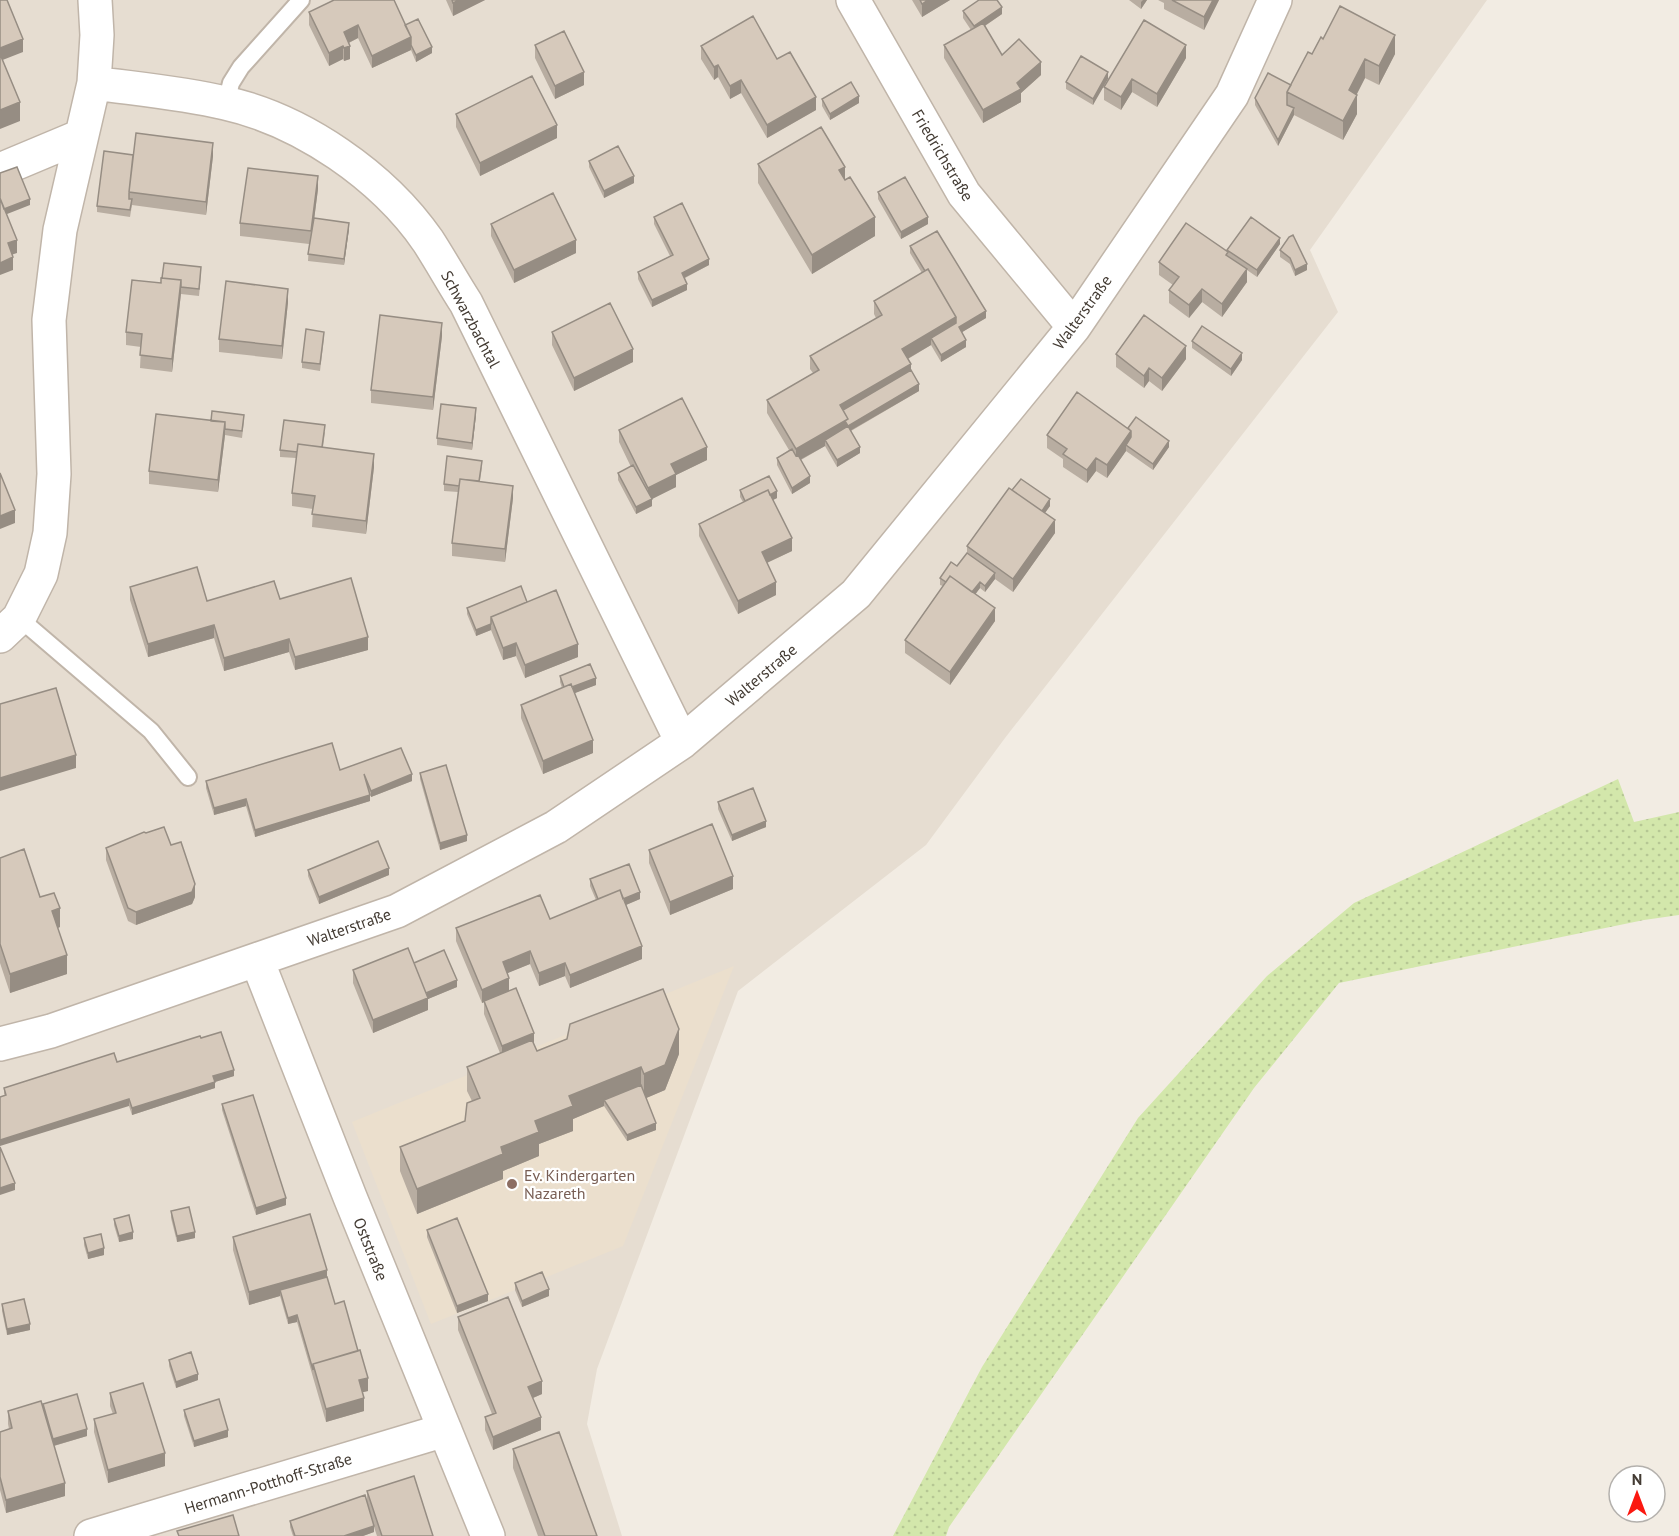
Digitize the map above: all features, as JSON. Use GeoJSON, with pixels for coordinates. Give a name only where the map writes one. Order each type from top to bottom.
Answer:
{"type":"FeatureCollection","features":[{"type":"Feature","properties":{"kind":"street"},"geometry":{"type":"LineString","coordinates":[[9,627],[41,574],[50,533],[54,474],[49,320],[60,230],[94,83],[98,35],[95,0]]}},
{"type":"Feature","properties":{"kind":"street","name":"Friedrichstraße"},"geometry":{"type":"LineString","coordinates":[[853,0],[964,194],[1074,327]]}},
{"type":"Feature","properties":{"kind":"street","name":"Walterstraße"},"geometry":{"type":"LineString","coordinates":[[0,1044],[51,1031],[397,911],[556,827],[682,742],[856,594],[1074,327],[1232,95],[1275,0]]}},
{"type":"Feature","properties":{"kind":"street","name":"Schwarzbachtal"},"geometry":{"type":"LineString","coordinates":[[94,83],[226,103],[282,122],[332,149],[388,194],[427,240],[466,303],[682,742]]}},
{"type":"Feature","properties":{"kind":"street"},"geometry":{"type":"LineString","coordinates":[[0,170],[81,136]]}},
{"type":"Feature","properties":{"kind":"street","name":"Oststraße"},"geometry":{"type":"LineString","coordinates":[[257,960],[488,1536]]}},
{"type":"Feature","properties":{"kind":"street","name":"Hermann-Potthoff-Straße"},"geometry":{"type":"LineString","coordinates":[[92,1536],[445,1430]]}},
{"type":"Feature","properties":{"kind":"lane"},"geometry":{"type":"LineString","coordinates":[[226,103],[231,83],[241,67],[301,0]]}},
{"type":"Feature","properties":{"kind":"lane"},"geometry":{"type":"LineString","coordinates":[[9,627],[150,731],[188,777]]}},
{"type":"Feature","properties":{"kind":"shaded area"},"geometry":{"type":"Polygon","coordinates":[[[0,0],[1487,0],[1310,250],[1338,312],[1005,738],[926,845],[738,991],[597,1369],[587,1424],[622,1536],[0,1536],[0,0]]]}},
{"type":"Feature","properties":{"kind":"shaded area","name":"Ev. Kindergarten Nazareth"},"geometry":{"type":"Polygon","coordinates":[[[734,966],[623,1246],[431,1324],[352,1122],[734,966]]]}},
{"type":"Feature","properties":{"kind":"green space"},"geometry":{"type":"Polygon","coordinates":[[[1618,779],[1634,822],[1679,812],[1679,915],[1644,920],[1339,983],[1254,1088],[949,1527],[946,1536],[893,1536],[982,1367],[1138,1118],[1267,976],[1354,903],[1618,779]]]}},
{"type":"Feature","properties":{"kind":"building"},"geometry":{"type":"Polygon","coordinates":[[[0,0],[7,0],[23,39],[0,48],[0,0]]]}},
{"type":"Feature","properties":{"kind":"building"},"geometry":{"type":"Polygon","coordinates":[[[334,0],[394,0],[411,37],[372,56],[358,25],[344,32],[350,46],[344,48],[343,46],[329,53],[309,12],[334,0]]]}},
{"type":"Feature","properties":{"kind":"building"},"geometry":{"type":"Polygon","coordinates":[[[979,0],[997,0],[1002,7],[974,26],[963,11],[979,0]]]}},
{"type":"Feature","properties":{"kind":"building"},"geometry":{"type":"Polygon","coordinates":[[[1172,0],[1213,0],[1204,17],[1172,0]]]}},
{"type":"Feature","properties":{"kind":"building"},"geometry":{"type":"Polygon","coordinates":[[[1340,6],[1395,35],[1379,66],[1365,59],[1349,90],[1357,95],[1343,121],[1287,92],[1308,52],[1312,54],[1321,37],[1323,39],[1340,6]]]}},
{"type":"Feature","properties":{"kind":"building"},"geometry":{"type":"Polygon","coordinates":[[[753,16],[777,59],[790,52],[816,97],[767,125],[741,80],[730,86],[718,65],[714,67],[701,46],[753,16]]]}},
{"type":"Feature","properties":{"kind":"building"},"geometry":{"type":"Polygon","coordinates":[[[418,19],[432,47],[416,55],[405,25],[418,19]]]}},
{"type":"Feature","properties":{"kind":"building"},"geometry":{"type":"Polygon","coordinates":[[[1144,20],[1186,45],[1157,94],[1132,79],[1121,97],[1104,87],[1144,20]]]}},
{"type":"Feature","properties":{"kind":"building"},"geometry":{"type":"Polygon","coordinates":[[[983,23],[1002,55],[1019,39],[1041,62],[1017,83],[1021,89],[983,110],[944,45],[983,23]]]}},
{"type":"Feature","properties":{"kind":"building"},"geometry":{"type":"Polygon","coordinates":[[[564,31],[584,72],[555,86],[535,45],[564,31]]]}},
{"type":"Feature","properties":{"kind":"building"},"geometry":{"type":"Polygon","coordinates":[[[0,54],[20,102],[0,110],[0,54]]]}},
{"type":"Feature","properties":{"kind":"building"},"geometry":{"type":"Polygon","coordinates":[[[1081,56],[1108,72],[1093,99],[1066,82],[1081,56]]]}},
{"type":"Feature","properties":{"kind":"building"},"geometry":{"type":"Polygon","coordinates":[[[1268,73],[1291,85],[1287,92],[1287,105],[1294,108],[1278,140],[1255,98],[1268,73]]]}},
{"type":"Feature","properties":{"kind":"building"},"geometry":{"type":"Polygon","coordinates":[[[532,76],[557,125],[480,163],[456,114],[532,76]]]}},
{"type":"Feature","properties":{"kind":"building"},"geometry":{"type":"Polygon","coordinates":[[[851,82],[859,96],[830,114],[822,99],[851,82]]]}},
{"type":"Feature","properties":{"kind":"building"},"geometry":{"type":"Polygon","coordinates":[[[821,127],[845,167],[839,170],[845,180],[850,177],[875,217],[812,255],[758,164],[821,127]]]}},
{"type":"Feature","properties":{"kind":"building"},"geometry":{"type":"Polygon","coordinates":[[[136,133],[213,143],[206,202],[129,192],[136,133]]]}},
{"type":"Feature","properties":{"kind":"building"},"geometry":{"type":"Polygon","coordinates":[[[618,146],[634,176],[604,191],[589,161],[618,146]]]}},
{"type":"Feature","properties":{"kind":"building"},"geometry":{"type":"Polygon","coordinates":[[[104,151],[133,155],[129,192],[129,199],[132,199],[130,210],[97,206],[104,151]]]}},
{"type":"Feature","properties":{"kind":"building"},"geometry":{"type":"Polygon","coordinates":[[[17,167],[30,199],[4,209],[0,198],[0,173],[17,167]]]}},
{"type":"Feature","properties":{"kind":"building"},"geometry":{"type":"Polygon","coordinates":[[[248,168],[318,176],[311,231],[240,223],[248,168]]]}},
{"type":"Feature","properties":{"kind":"building"},"geometry":{"type":"Polygon","coordinates":[[[905,177],[928,217],[901,232],[878,192],[905,177]]]}},
{"type":"Feature","properties":{"kind":"building"},"geometry":{"type":"Polygon","coordinates":[[[553,193],[576,240],[514,270],[491,224],[553,193]]]}},
{"type":"Feature","properties":{"kind":"building"},"geometry":{"type":"Polygon","coordinates":[[[0,198],[17,240],[8,243],[13,257],[0,263],[0,198]]]}},
{"type":"Feature","properties":{"kind":"building"},"geometry":{"type":"Polygon","coordinates":[[[682,203],[709,259],[682,273],[687,284],[652,300],[638,272],[673,255],[654,217],[682,203]]]}},
{"type":"Feature","properties":{"kind":"building"},"geometry":{"type":"Polygon","coordinates":[[[1251,217],[1280,238],[1257,270],[1227,250],[1251,217]]]}},
{"type":"Feature","properties":{"kind":"building"},"geometry":{"type":"Polygon","coordinates":[[[314,218],[349,223],[344,259],[308,254],[314,218]]]}},
{"type":"Feature","properties":{"kind":"building"},"geometry":{"type":"Polygon","coordinates":[[[1186,223],[1228,252],[1226,255],[1247,269],[1222,304],[1202,289],[1189,305],[1169,290],[1179,277],[1159,262],[1186,223]]]}},
{"type":"Feature","properties":{"kind":"building"},"geometry":{"type":"Polygon","coordinates":[[[937,231],[986,311],[959,327],[966,340],[941,355],[931,338],[956,323],[956,317],[928,269],[925,271],[910,246],[937,231]]]}},
{"type":"Feature","properties":{"kind":"building"},"geometry":{"type":"Polygon","coordinates":[[[1293,235],[1307,264],[1295,270],[1290,258],[1280,250],[1293,235]]]}},
{"type":"Feature","properties":{"kind":"building"},"geometry":{"type":"Polygon","coordinates":[[[164,263],[201,267],[199,289],[181,287],[181,280],[162,278],[164,263]]]}},
{"type":"Feature","properties":{"kind":"building"},"geometry":{"type":"Polygon","coordinates":[[[928,269],[956,317],[902,349],[911,364],[840,405],[848,419],[796,449],[767,400],[819,370],[810,356],[882,315],[874,301],[928,269]]]}},
{"type":"Feature","properties":{"kind":"building"},"geometry":{"type":"Polygon","coordinates":[[[161,278],[181,280],[172,359],[140,355],[142,334],[126,332],[132,280],[161,283],[161,278]]]}},
{"type":"Feature","properties":{"kind":"building"},"geometry":{"type":"Polygon","coordinates":[[[226,281],[288,289],[282,346],[219,339],[226,281]]]}},
{"type":"Feature","properties":{"kind":"building"},"geometry":{"type":"Polygon","coordinates":[[[610,303],[633,349],[574,378],[552,332],[610,303]]]}},
{"type":"Feature","properties":{"kind":"building"},"geometry":{"type":"Polygon","coordinates":[[[380,315],[442,323],[433,397],[371,390],[380,315]]]}},
{"type":"Feature","properties":{"kind":"building"},"geometry":{"type":"Polygon","coordinates":[[[1144,315],[1186,346],[1162,378],[1149,368],[1144,376],[1116,354],[1144,315]]]}},
{"type":"Feature","properties":{"kind":"building"},"geometry":{"type":"Polygon","coordinates":[[[1202,326],[1242,353],[1231,369],[1192,341],[1202,326]]]}},
{"type":"Feature","properties":{"kind":"building"},"geometry":{"type":"Polygon","coordinates":[[[306,329],[324,332],[320,364],[302,362],[306,329]]]}},
{"type":"Feature","properties":{"kind":"building"},"geometry":{"type":"Polygon","coordinates":[[[911,370],[919,384],[848,426],[845,421],[848,419],[843,410],[911,370]]]}},
{"type":"Feature","properties":{"kind":"building"},"geometry":{"type":"Polygon","coordinates":[[[1077,392],[1131,431],[1107,465],[1096,458],[1087,470],[1063,454],[1067,449],[1047,435],[1077,392]]]}},
{"type":"Feature","properties":{"kind":"building"},"geometry":{"type":"Polygon","coordinates":[[[682,398],[707,447],[671,464],[676,474],[648,488],[619,430],[682,398]]]}},
{"type":"Feature","properties":{"kind":"building"},"geometry":{"type":"Polygon","coordinates":[[[441,404],[476,408],[472,443],[437,438],[441,404]]]}},
{"type":"Feature","properties":{"kind":"building"},"geometry":{"type":"Polygon","coordinates":[[[212,411],[244,415],[242,431],[225,429],[225,422],[211,421],[212,411]]]}},
{"type":"Feature","properties":{"kind":"building"},"geometry":{"type":"Polygon","coordinates":[[[156,414],[225,422],[218,480],[149,471],[156,414]]]}},
{"type":"Feature","properties":{"kind":"building"},"geometry":{"type":"Polygon","coordinates":[[[1136,417],[1169,441],[1153,464],[1126,445],[1131,437],[1131,431],[1128,428],[1136,417]]]}},
{"type":"Feature","properties":{"kind":"building"},"geometry":{"type":"Polygon","coordinates":[[[284,420],[325,425],[322,447],[298,444],[297,452],[280,450],[284,420]]]}},
{"type":"Feature","properties":{"kind":"building"},"geometry":{"type":"Polygon","coordinates":[[[848,426],[860,447],[837,460],[825,440],[848,426]]]}},
{"type":"Feature","properties":{"kind":"building"},"geometry":{"type":"Polygon","coordinates":[[[298,444],[374,454],[366,521],[312,514],[315,496],[292,493],[298,444]]]}},
{"type":"Feature","properties":{"kind":"building"},"geometry":{"type":"Polygon","coordinates":[[[792,449],[810,476],[792,488],[777,458],[792,449]]]}},
{"type":"Feature","properties":{"kind":"building"},"geometry":{"type":"Polygon","coordinates":[[[447,456],[482,461],[479,481],[460,479],[459,486],[444,484],[447,456]]]}},
{"type":"Feature","properties":{"kind":"building"},"geometry":{"type":"Polygon","coordinates":[[[633,465],[652,499],[636,507],[618,473],[633,465]]]}},
{"type":"Feature","properties":{"kind":"building"},"geometry":{"type":"Polygon","coordinates":[[[0,473],[15,510],[0,516],[0,473]]]}},
{"type":"Feature","properties":{"kind":"building"},"geometry":{"type":"Polygon","coordinates":[[[769,476],[777,491],[770,495],[768,490],[745,501],[740,490],[769,476]]]}},
{"type":"Feature","properties":{"kind":"building"},"geometry":{"type":"Polygon","coordinates":[[[460,479],[513,486],[505,549],[452,543],[460,479]]]}},
{"type":"Feature","properties":{"kind":"building"},"geometry":{"type":"Polygon","coordinates":[[[1021,479],[1050,499],[1042,511],[1012,490],[1021,479]]]}},
{"type":"Feature","properties":{"kind":"building"},"geometry":{"type":"Polygon","coordinates":[[[1009,488],[1055,520],[1013,579],[967,546],[1009,488]]]}},
{"type":"Feature","properties":{"kind":"building"},"geometry":{"type":"Polygon","coordinates":[[[768,490],[792,538],[762,552],[776,582],[738,601],[699,524],[768,490]]]}},
{"type":"Feature","properties":{"kind":"building"},"geometry":{"type":"Polygon","coordinates":[[[967,553],[995,573],[985,586],[980,582],[972,592],[950,576],[946,582],[940,578],[951,562],[957,566],[967,553]]]}},
{"type":"Feature","properties":{"kind":"building"},"geometry":{"type":"Polygon","coordinates":[[[197,567],[207,601],[274,581],[280,599],[351,578],[368,637],[295,657],[289,639],[224,658],[214,625],[148,644],[130,587],[197,567]]]}},
{"type":"Feature","properties":{"kind":"building"},"geometry":{"type":"Polygon","coordinates":[[[950,576],[995,608],[950,672],[905,640],[950,576]]]}},
{"type":"Feature","properties":{"kind":"building"},"geometry":{"type":"Polygon","coordinates":[[[521,586],[527,602],[491,617],[491,624],[476,630],[467,608],[521,586]]]}},
{"type":"Feature","properties":{"kind":"building"},"geometry":{"type":"Polygon","coordinates":[[[556,590],[578,644],[525,665],[516,643],[503,648],[491,617],[556,590]]]}},
{"type":"Feature","properties":{"kind":"building"},"geometry":{"type":"Polygon","coordinates":[[[590,664],[596,678],[572,687],[571,684],[564,687],[560,676],[590,664]]]}},
{"type":"Feature","properties":{"kind":"building"},"geometry":{"type":"Polygon","coordinates":[[[571,684],[593,740],[543,761],[521,705],[571,684]]]}},
{"type":"Feature","properties":{"kind":"building"},"geometry":{"type":"Polygon","coordinates":[[[56,688],[76,755],[0,778],[0,704],[56,688]]]}},
{"type":"Feature","properties":{"kind":"building"},"geometry":{"type":"Polygon","coordinates":[[[332,743],[340,770],[401,748],[412,774],[371,791],[364,774],[370,795],[255,830],[246,799],[214,808],[206,781],[332,743]]]}},
{"type":"Feature","properties":{"kind":"building"},"geometry":{"type":"Polygon","coordinates":[[[446,765],[467,835],[440,843],[420,773],[446,765]]]}},
{"type":"Feature","properties":{"kind":"building"},"geometry":{"type":"Polygon","coordinates":[[[753,788],[766,821],[732,835],[718,802],[753,788]]]}},
{"type":"Feature","properties":{"kind":"building"},"geometry":{"type":"Polygon","coordinates":[[[712,824],[733,876],[670,902],[649,850],[712,824]]]}},
{"type":"Feature","properties":{"kind":"building"},"geometry":{"type":"Polygon","coordinates":[[[164,827],[171,845],[181,842],[195,884],[192,892],[136,912],[128,908],[106,848],[144,832],[164,827]]]}},
{"type":"Feature","properties":{"kind":"building"},"geometry":{"type":"Polygon","coordinates":[[[378,841],[389,868],[319,897],[308,870],[378,841]]]}},
{"type":"Feature","properties":{"kind":"building"},"geometry":{"type":"Polygon","coordinates":[[[24,849],[40,897],[54,893],[60,908],[52,911],[67,955],[10,974],[0,944],[0,858],[24,849]]]}},
{"type":"Feature","properties":{"kind":"building"},"geometry":{"type":"Polygon","coordinates":[[[629,864],[640,892],[623,899],[620,890],[598,899],[590,879],[629,864]]]}},
{"type":"Feature","properties":{"kind":"building"},"geometry":{"type":"Polygon","coordinates":[[[620,890],[642,946],[570,975],[565,963],[539,973],[530,951],[503,962],[509,978],[482,990],[456,928],[540,895],[550,919],[620,890]]]}},
{"type":"Feature","properties":{"kind":"building"},"geometry":{"type":"Polygon","coordinates":[[[408,948],[428,998],[373,1020],[353,970],[408,948]]]}},
{"type":"Feature","properties":{"kind":"building"},"geometry":{"type":"Polygon","coordinates":[[[444,950],[457,980],[426,993],[414,963],[444,950]]]}},
{"type":"Feature","properties":{"kind":"building"},"geometry":{"type":"Polygon","coordinates":[[[516,988],[534,1033],[502,1046],[484,1001],[516,988]]]}},
{"type":"Feature","properties":{"kind":"building"},"geometry":{"type":"Polygon","coordinates":[[[663,989],[679,1029],[665,1065],[644,1074],[641,1067],[569,1096],[573,1106],[535,1121],[539,1132],[501,1147],[503,1154],[417,1189],[400,1147],[465,1121],[467,1103],[480,1098],[467,1067],[532,1040],[537,1051],[567,1039],[570,1024],[663,989]]]}},
{"type":"Feature","properties":{"kind":"building"},"geometry":{"type":"Polygon","coordinates":[[[221,1032],[234,1070],[213,1076],[215,1082],[132,1108],[129,1099],[0,1140],[0,1097],[6,1095],[4,1088],[114,1053],[117,1062],[200,1036],[201,1038],[221,1032]]]}},
{"type":"Feature","properties":{"kind":"building"},"geometry":{"type":"Polygon","coordinates":[[[641,1085],[656,1123],[627,1135],[604,1100],[641,1085]]]}},
{"type":"Feature","properties":{"kind":"building"},"geometry":{"type":"Polygon","coordinates":[[[253,1095],[286,1198],[256,1208],[222,1104],[253,1095]]]}},
{"type":"Feature","properties":{"kind":"building"},"geometry":{"type":"Polygon","coordinates":[[[0,1147],[15,1183],[0,1188],[0,1147]]]}},
{"type":"Feature","properties":{"kind":"building"},"geometry":{"type":"Polygon","coordinates":[[[189,1207],[195,1232],[177,1236],[171,1211],[189,1207]]]}},
{"type":"Feature","properties":{"kind":"building"},"geometry":{"type":"Polygon","coordinates":[[[310,1214],[327,1270],[249,1292],[233,1237],[310,1214]]]}},
{"type":"Feature","properties":{"kind":"building"},"geometry":{"type":"Polygon","coordinates":[[[129,1215],[133,1232],[119,1236],[114,1219],[129,1215]]]}},
{"type":"Feature","properties":{"kind":"building"},"geometry":{"type":"Polygon","coordinates":[[[457,1218],[488,1294],[457,1306],[427,1230],[457,1218]]]}},
{"type":"Feature","properties":{"kind":"building"},"geometry":{"type":"Polygon","coordinates":[[[101,1234],[104,1248],[88,1253],[84,1238],[101,1234]]]}},
{"type":"Feature","properties":{"kind":"building"},"geometry":{"type":"Polygon","coordinates":[[[542,1272],[549,1289],[522,1301],[515,1283],[542,1272]]]}},
{"type":"Feature","properties":{"kind":"building"},"geometry":{"type":"Polygon","coordinates":[[[327,1277],[335,1304],[344,1301],[358,1351],[313,1364],[313,1370],[297,1315],[288,1318],[280,1290],[327,1277]]]}},
{"type":"Feature","properties":{"kind":"building"},"geometry":{"type":"Polygon","coordinates":[[[508,1297],[542,1381],[528,1387],[541,1417],[493,1437],[485,1417],[496,1413],[458,1317],[508,1297]]]}},
{"type":"Feature","properties":{"kind":"building"},"geometry":{"type":"Polygon","coordinates":[[[24,1299],[30,1324],[7,1329],[2,1304],[24,1299]]]}},
{"type":"Feature","properties":{"kind":"building"},"geometry":{"type":"Polygon","coordinates":[[[360,1350],[368,1378],[359,1380],[364,1398],[326,1409],[313,1364],[360,1350]]]}},
{"type":"Feature","properties":{"kind":"building"},"geometry":{"type":"Polygon","coordinates":[[[191,1352],[198,1374],[176,1382],[169,1360],[191,1352]]]}},
{"type":"Feature","properties":{"kind":"building"},"geometry":{"type":"Polygon","coordinates":[[[143,1383],[165,1453],[108,1470],[94,1419],[116,1413],[110,1393],[143,1383]]]}},
{"type":"Feature","properties":{"kind":"building"},"geometry":{"type":"Polygon","coordinates":[[[77,1394],[87,1429],[53,1439],[43,1404],[77,1394]]]}},
{"type":"Feature","properties":{"kind":"building"},"geometry":{"type":"Polygon","coordinates":[[[219,1399],[228,1430],[194,1441],[184,1410],[219,1399]]]}},
{"type":"Feature","properties":{"kind":"building"},"geometry":{"type":"Polygon","coordinates":[[[41,1401],[65,1483],[6,1500],[0,1477],[0,1432],[12,1428],[8,1411],[41,1401]]]}},
{"type":"Feature","properties":{"kind":"building"},"geometry":{"type":"Polygon","coordinates":[[[559,1432],[597,1536],[545,1536],[513,1449],[559,1432]]]}},
{"type":"Feature","properties":{"kind":"building"},"geometry":{"type":"Polygon","coordinates":[[[414,1476],[433,1536],[382,1536],[367,1491],[414,1476]]]}},
{"type":"Feature","properties":{"kind":"building"},"geometry":{"type":"Polygon","coordinates":[[[365,1495],[374,1526],[344,1536],[295,1536],[290,1521],[365,1495]]]}},
{"type":"Feature","properties":{"kind":"building"},"geometry":{"type":"Polygon","coordinates":[[[233,1515],[239,1536],[179,1536],[177,1531],[233,1515]]]}},
{"type":"Feature","properties":{"kind":"place","name":"Ev. Kindergarten Nazareth"},"geometry":{"type":"Point","coordinates":[512,1184]}}]}
